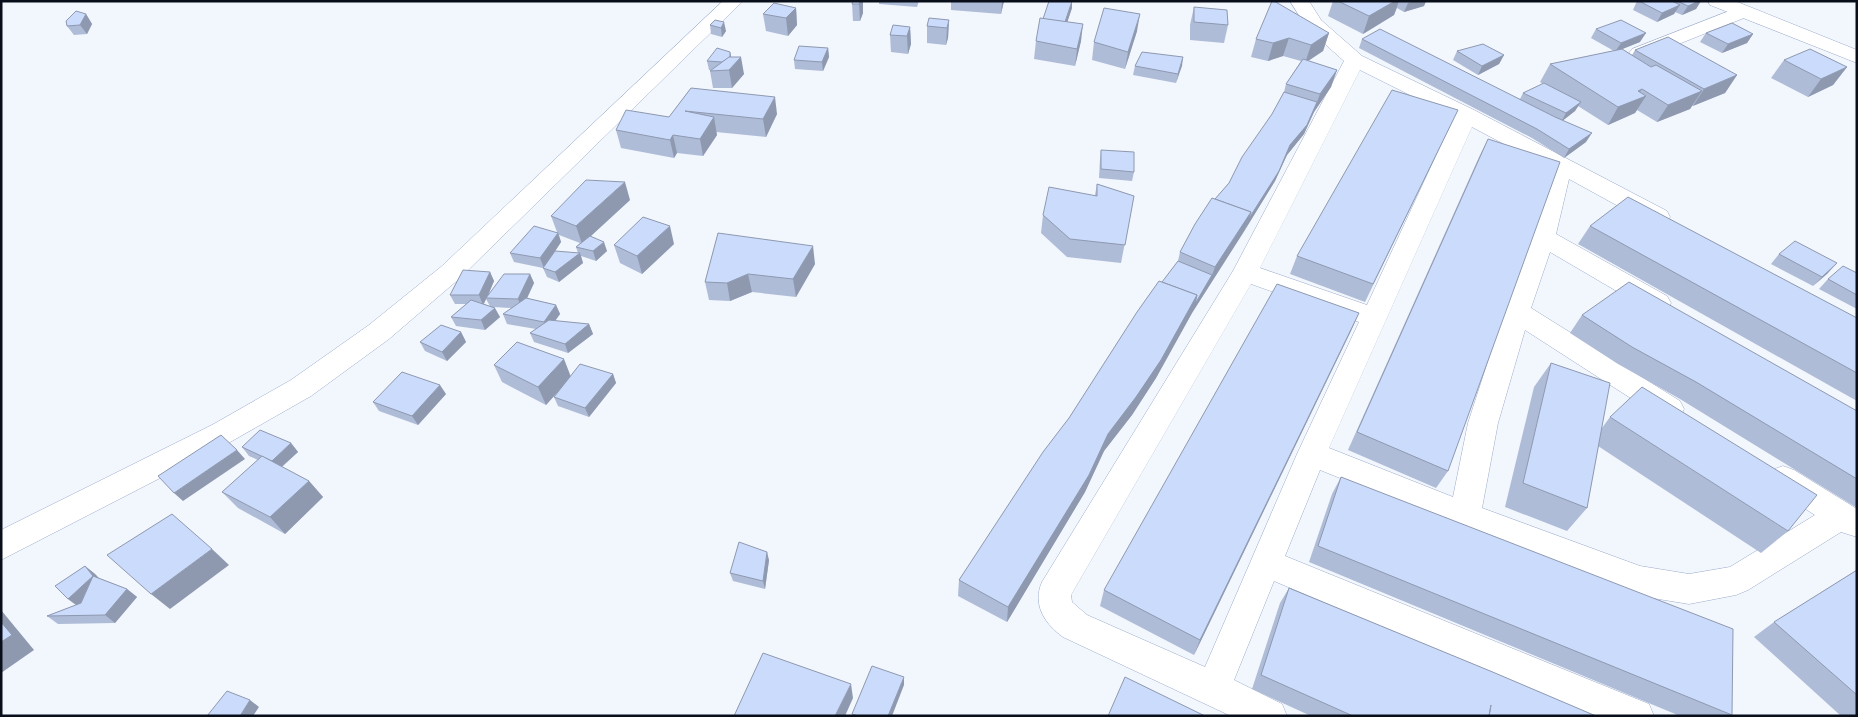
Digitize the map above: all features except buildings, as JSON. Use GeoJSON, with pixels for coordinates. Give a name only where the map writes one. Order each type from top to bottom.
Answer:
{"type":"FeatureCollection","features":[{"type":"Feature","properties":{"kind":"street"},"geometry":{"type":"LineString","coordinates":[[1,546],[230,428],[301,388],[379,332],[452,272],[734,1]]}},
{"type":"Feature","properties":{"kind":"street"},"geometry":{"type":"LineString","coordinates":[[1299,1],[1314,24],[1355,60],[1466,115],[1675,226]]}},
{"type":"Feature","properties":{"kind":"street"},"geometry":{"type":"LineString","coordinates":[[1717,1],[1857,57]]}},
{"type":"Feature","properties":{"kind":"street"},"geometry":{"type":"LineString","coordinates":[[1622,60],[1742,12]]}},
{"type":"Feature","properties":{"kind":"street"},"geometry":{"type":"LineString","coordinates":[[1269,716],[1213,688],[1075,626],[1060,615],[1054,603],[1054,593],[1245,272],[1355,60]]}},
{"type":"Feature","properties":{"kind":"street"},"geometry":{"type":"LineString","coordinates":[[1213,688],[1312,454],[1466,115]]}},
{"type":"Feature","properties":{"kind":"street"},"geometry":{"type":"LineString","coordinates":[[1465,515],[1483,423],[1517,312],[1543,237],[1561,166]]}},
{"type":"Feature","properties":{"kind":"street"},"geometry":{"type":"LineString","coordinates":[[1543,237],[1679,314]]}},
{"type":"Feature","properties":{"kind":"street"},"geometry":{"type":"LineString","coordinates":[[1245,272],[1373,317]]}},
{"type":"Feature","properties":{"kind":"street"},"geometry":{"type":"LineString","coordinates":[[1517,312],[1692,422]]}},
{"type":"Feature","properties":{"kind":"street"},"geometry":{"type":"LineString","coordinates":[[1312,454],[1465,515],[1640,581],[1689,589],[1736,580],[1849,521]]}},
{"type":"Feature","properties":{"kind":"street"},"geometry":{"type":"LineString","coordinates":[[1758,464],[1849,521]]}},
{"type":"Feature","properties":{"kind":"street"},"geometry":{"type":"LineString","coordinates":[[1266,563],[1636,716]]}}]}
